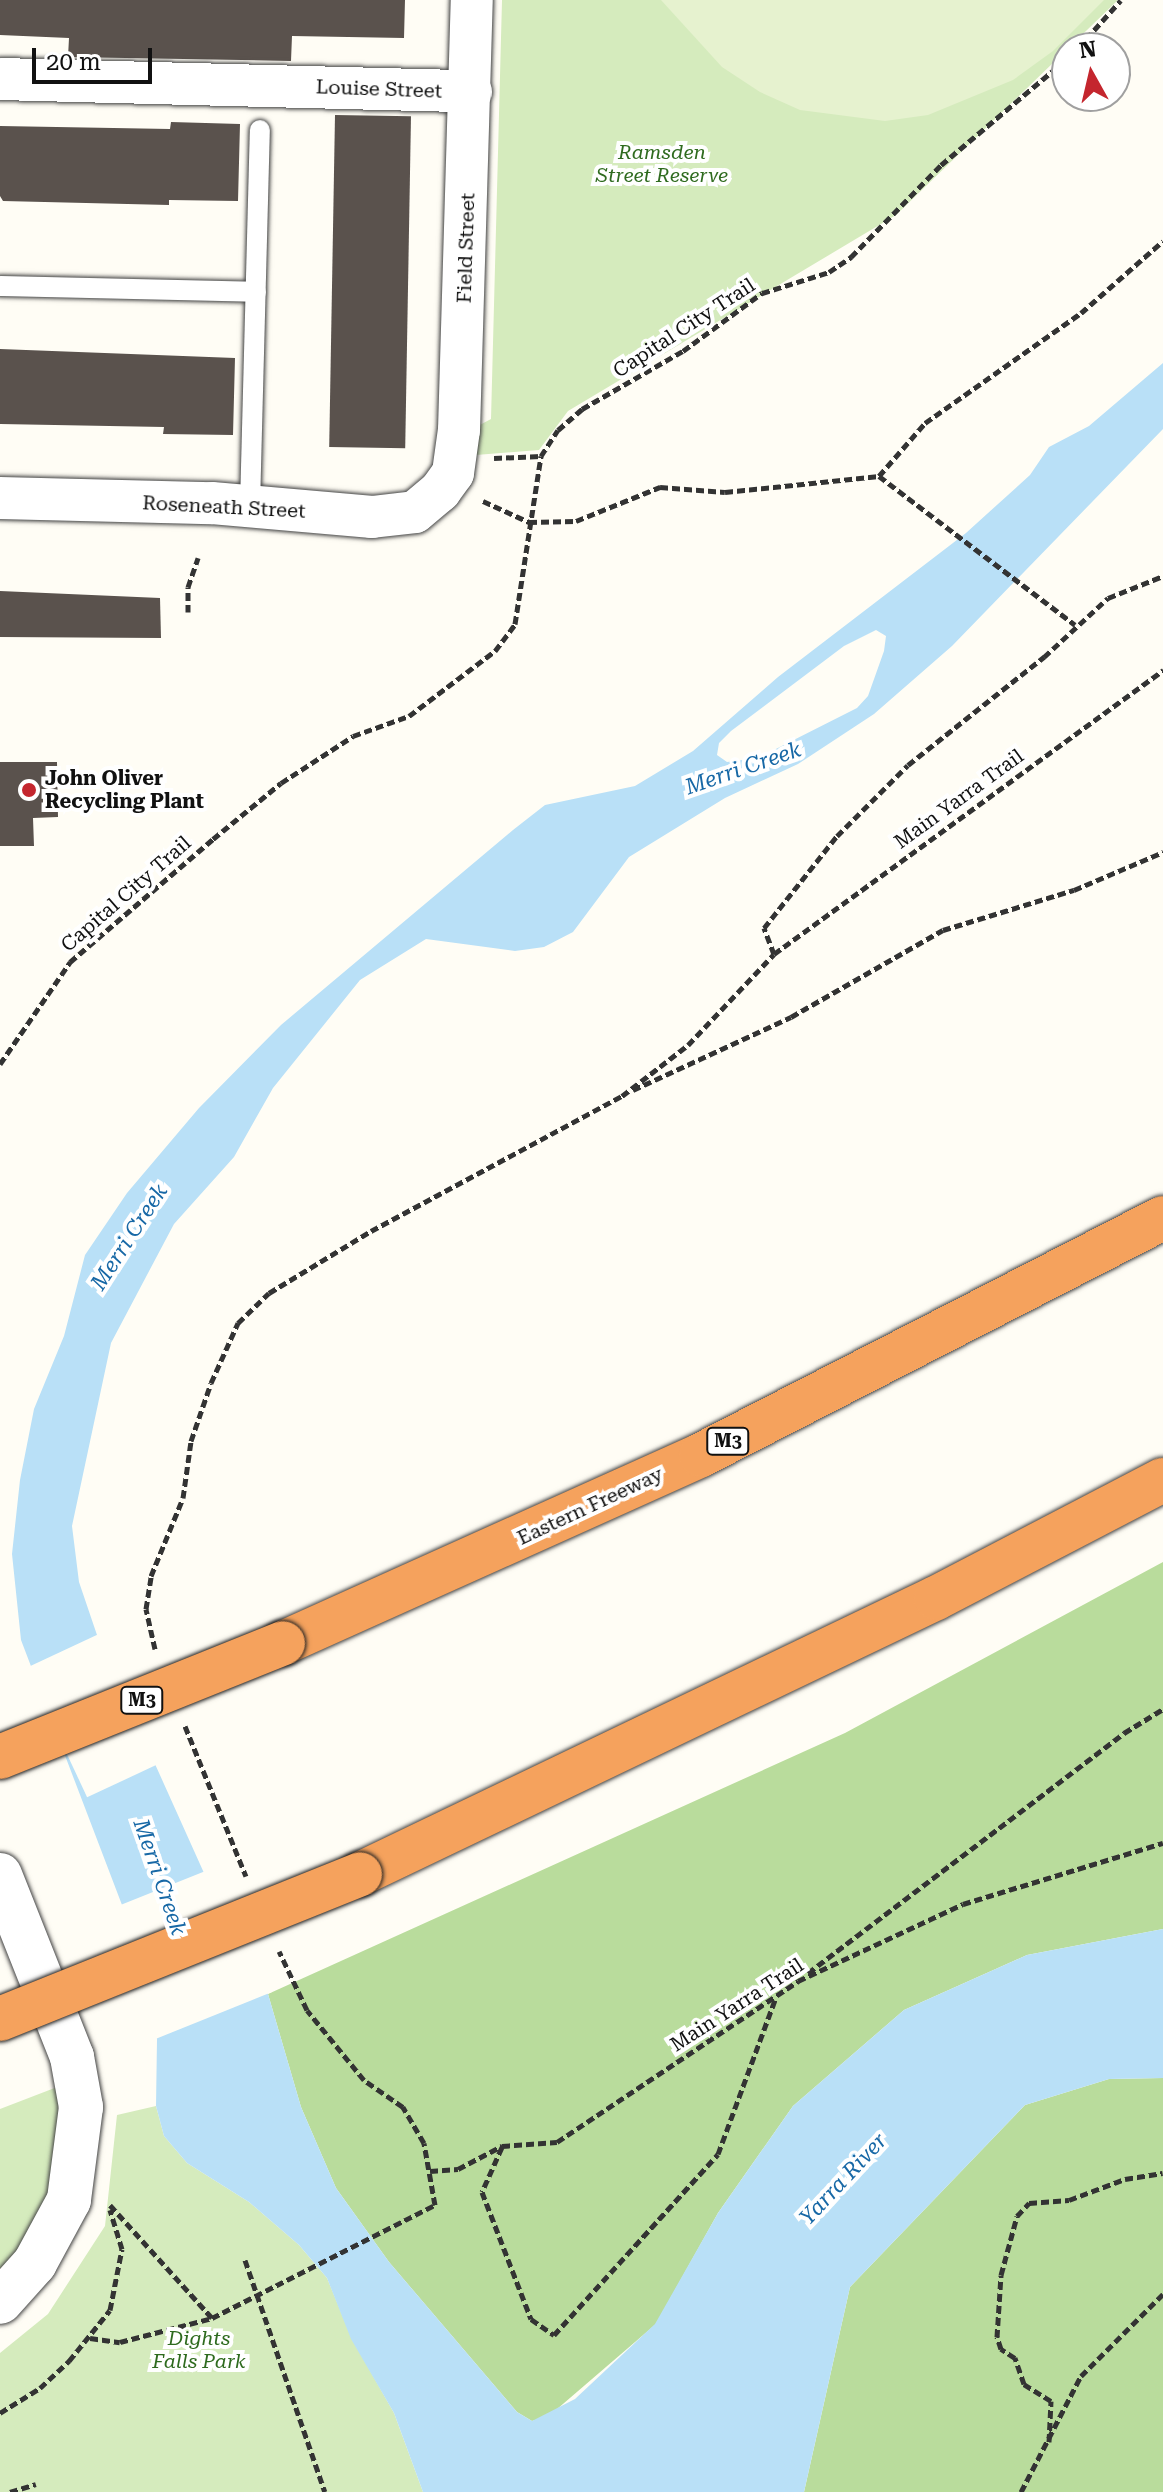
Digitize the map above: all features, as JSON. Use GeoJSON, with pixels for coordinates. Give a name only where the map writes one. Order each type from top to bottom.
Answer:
{"type":"FeatureCollection","features":[{"type":"Feature","properties":{"kind":"highway","name":"Eastern Freeway"},"geometry":{"type":"LineString","coordinates":[[0,1757],[283,1643],[701,1455],[1163,1218]]}},
{"type":"Feature","properties":{"kind":"highway"},"geometry":{"type":"LineString","coordinates":[[0,2019],[360,1874],[922,1605],[1163,1480]]}},
{"type":"Feature","properties":{"kind":"highway"},"geometry":{"type":"LineString","coordinates":[[0,1728],[283,1643]]}},
{"type":"Feature","properties":{"kind":"street","name":"Field Street"},"geometry":{"type":"LineString","coordinates":[[440,491],[453,473],[459,430],[472,0]]}},
{"type":"Feature","properties":{"kind":"street","name":"Louise Street"},"geometry":{"type":"LineString","coordinates":[[0,79],[471,91]]}},
{"type":"Feature","properties":{"kind":"street","name":"Roseneath Street"},"geometry":{"type":"LineString","coordinates":[[0,498],[250,506],[394,516],[415,512],[440,491]]}},
{"type":"Feature","properties":{"kind":"street"},"geometry":{"type":"LineString","coordinates":[[0,1875],[72,2057],[81,2107],[69,2200],[35,2263],[0,2302]]}},
{"type":"Feature","properties":{"kind":"lane"},"geometry":{"type":"LineString","coordinates":[[250,506],[260,130]]}},
{"type":"Feature","properties":{"kind":"lane"},"geometry":{"type":"LineString","coordinates":[[0,286],[256,292]]}},
{"type":"Feature","properties":{"kind":"path"},"geometry":{"type":"LineString","coordinates":[[1092,32],[1121,0]]}},
{"type":"Feature","properties":{"kind":"path","name":"Capital City Trail"},"geometry":{"type":"LineString","coordinates":[[0,1064],[70,962],[213,839],[281,783],[353,736],[409,716],[495,651],[515,624],[541,456],[582,409],[648,374],[762,293],[829,272],[851,257],[941,165],[1051,72]]}},
{"type":"Feature","properties":{"kind":"path"},"geometry":{"type":"LineString","coordinates":[[879,476],[925,423],[1081,313],[1163,241]]}},
{"type":"Feature","properties":{"kind":"path"},"geometry":{"type":"LineString","coordinates":[[529,522],[576,521],[660,487],[725,492],[879,476],[1051,612],[1075,625]]}},
{"type":"Feature","properties":{"kind":"path"},"geometry":{"type":"LineString","coordinates":[[188,612],[188,587],[198,558]]}},
{"type":"Feature","properties":{"kind":"path"},"geometry":{"type":"LineString","coordinates":[[774,954],[764,928],[837,836],[908,765],[1044,657],[1075,625],[1108,598],[1163,576]]}},
{"type":"Feature","properties":{"kind":"path","name":"Main Yarra Trail"},"geometry":{"type":"LineString","coordinates":[[622,1096],[688,1045],[774,954],[1163,670]]}},
{"type":"Feature","properties":{"kind":"path"},"geometry":{"type":"LineString","coordinates":[[161,1663],[146,1609],[151,1576],[183,1498],[191,1441],[211,1383],[238,1323],[269,1293],[371,1231],[622,1096],[791,1017],[943,930],[1074,890],[1163,852]]}},
{"type":"Feature","properties":{"kind":"path"},"geometry":{"type":"LineString","coordinates":[[798,1981],[1124,1733],[1163,1709]]}},
{"type":"Feature","properties":{"kind":"path"},"geometry":{"type":"LineString","coordinates":[[182,1718],[251,1887]]}},
{"type":"Feature","properties":{"kind":"path","name":"Main Yarra Trail"},"geometry":{"type":"LineString","coordinates":[[430,2171],[458,2169],[502,2146],[557,2142],[798,1981],[963,1904],[1163,1843]]}},
{"type":"Feature","properties":{"kind":"path"},"geometry":{"type":"LineString","coordinates":[[90,2338],[120,2342],[212,2318],[435,2205],[424,2143],[403,2107],[364,2080],[307,2010],[276,1943]]}},
{"type":"Feature","properties":{"kind":"path"},"geometry":{"type":"LineString","coordinates":[[502,2146],[482,2192],[531,2319],[554,2335],[718,2154],[777,1996]]}},
{"type":"Feature","properties":{"kind":"path"},"geometry":{"type":"LineString","coordinates":[[1049,2442],[1051,2401],[1024,2384],[1015,2358],[1001,2349],[997,2337],[1001,2275],[1017,2216],[1029,2203],[1069,2200],[1101,2192],[1112,2183],[1163,2173]]}},
{"type":"Feature","properties":{"kind":"path"},"geometry":{"type":"LineString","coordinates":[[0,2413],[40,2388],[90,2338],[110,2310],[122,2249],[119,2226],[107,2205],[212,2318]]}},
{"type":"Feature","properties":{"kind":"path"},"geometry":{"type":"LineString","coordinates":[[245,2260],[325,2492]]}},
{"type":"Feature","properties":{"kind":"path"},"geometry":{"type":"LineString","coordinates":[[1021,2492],[1081,2376],[1163,2294]]}},
{"type":"Feature","properties":{"kind":"path"},"geometry":{"type":"LineString","coordinates":[[10,2492],[36,2484]]}},
{"type":"Feature","properties":{"kind":"green space","name":"Ramsden Street Reserve"},"geometry":{"type":"Polygon","coordinates":[[[502,0],[1118,0],[1085,32],[1051,32],[1051,65],[896,215],[568,411],[539,450],[476,455],[476,427],[491,419],[502,0]]]}},
{"type":"Feature","properties":{"kind":"green space"},"geometry":{"type":"Polygon","coordinates":[[[661,0],[1104,0],[1072,32],[1051,32],[1051,52],[1013,80],[928,115],[885,121],[800,110],[760,92],[722,67],[661,0]]]}},
{"type":"Feature","properties":{"kind":"green space"},"geometry":{"type":"Polygon","coordinates":[[[1163,1562],[1163,1929],[1027,1955],[904,2010],[793,2106],[718,2213],[656,2324],[549,2416],[532,2421],[517,2412],[389,2262],[336,2188],[301,2107],[268,1994],[845,1733],[1163,1562]]]}},
{"type":"Feature","properties":{"kind":"green space"},"geometry":{"type":"Polygon","coordinates":[[[1163,2078],[1163,2492],[804,2492],[850,2287],[1025,2105],[1109,2079],[1163,2078]]]}},
{"type":"Feature","properties":{"kind":"green space"},"geometry":{"type":"Polygon","coordinates":[[[65,2084],[61,2176],[0,2282],[0,2109],[65,2084]]]}},
{"type":"Feature","properties":{"kind":"green space","name":"Dights Falls Park"},"geometry":{"type":"Polygon","coordinates":[[[156,2106],[164,2136],[187,2163],[249,2202],[299,2245],[327,2278],[352,2339],[394,2413],[423,2492],[0,2492],[0,2353],[48,2314],[105,2226],[117,2115],[156,2106]]]}},
{"type":"Feature","properties":{"kind":"water"},"geometry":{"type":"Polygon","coordinates":[[[1163,363],[1163,429],[952,646],[874,714],[798,764],[725,798],[629,857],[573,932],[544,947],[515,951],[426,939],[360,980],[273,1088],[234,1157],[174,1224],[111,1343],[72,1526],[79,1582],[97,1635],[204,1873],[268,1994],[301,2107],[336,2188],[389,2262],[517,2412],[532,2421],[575,2399],[655,2324],[718,2213],[793,2106],[904,2010],[1027,1955],[1163,1929],[1163,2078],[1109,2079],[1025,2105],[850,2287],[804,2492],[423,2492],[394,2413],[351,2339],[327,2278],[299,2245],[249,2202],[187,2163],[164,2136],[156,2106],[157,2039],[122,1905],[21,1640],[12,1554],[20,1480],[34,1409],[64,1336],[85,1255],[127,1193],[199,1108],[281,1025],[545,805],[635,786],[693,751],[778,677],[966,533],[1030,475],[1049,447],[1089,426],[1163,363]],[[876,630],[844,646],[731,731],[719,743],[717,755],[727,762],[758,758],[857,708],[868,696],[886,636],[876,630]]]}},
{"type":"Feature","properties":{"kind":"pier"},"geometry":{"type":"Polygon","coordinates":[[[101,1633],[161,1763],[87,1797],[27,1668],[101,1633]]]}},
{"type":"Feature","properties":{"kind":"pier"},"geometry":{"type":"Polygon","coordinates":[[[208,1870],[272,1992],[153,2040],[118,1906],[208,1870]]]}},
{"type":"Feature","properties":{"kind":"building"},"geometry":{"type":"Polygon","coordinates":[[[0,0],[405,0],[404,38],[292,36],[291,61],[68,57],[69,38],[0,35],[0,0]]]}},
{"type":"Feature","properties":{"kind":"building"},"geometry":{"type":"Polygon","coordinates":[[[335,115],[411,116],[405,448],[329,447],[335,115]]]}},
{"type":"Feature","properties":{"kind":"building"},"geometry":{"type":"Polygon","coordinates":[[[171,122],[240,124],[238,201],[169,200],[169,205],[3,201],[0,196],[0,126],[170,129],[171,122]]]}},
{"type":"Feature","properties":{"kind":"building"},"geometry":{"type":"Polygon","coordinates":[[[0,349],[235,358],[233,435],[163,434],[164,427],[0,424],[0,349]]]}},
{"type":"Feature","properties":{"kind":"building"},"geometry":{"type":"Polygon","coordinates":[[[0,591],[160,598],[161,638],[0,637],[0,591]]]}},
{"type":"Feature","properties":{"kind":"building","name":"John Oliver Recycling Plant"},"geometry":{"type":"Polygon","coordinates":[[[0,762],[57,762],[58,817],[33,818],[34,846],[0,846],[0,762]]]}},
{"type":"Feature","properties":{"kind":"place","name":"John Oliver Recycling Plant"},"geometry":{"type":"Point","coordinates":[29,790]}},
{"type":"Feature","properties":{"kind":"water label","name":"Merri Creek"},"geometry":{"type":"Point","coordinates":[743,768]}},
{"type":"Feature","properties":{"kind":"water label","name":"Merri Creek"},"geometry":{"type":"Point","coordinates":[129,1237]}},
{"type":"Feature","properties":{"kind":"water label","name":"Merri Creek"},"geometry":{"type":"Point","coordinates":[160,1877]}},
{"type":"Feature","properties":{"kind":"water label","name":"Yarra River"},"geometry":{"type":"Point","coordinates":[843,2179]}}]}
